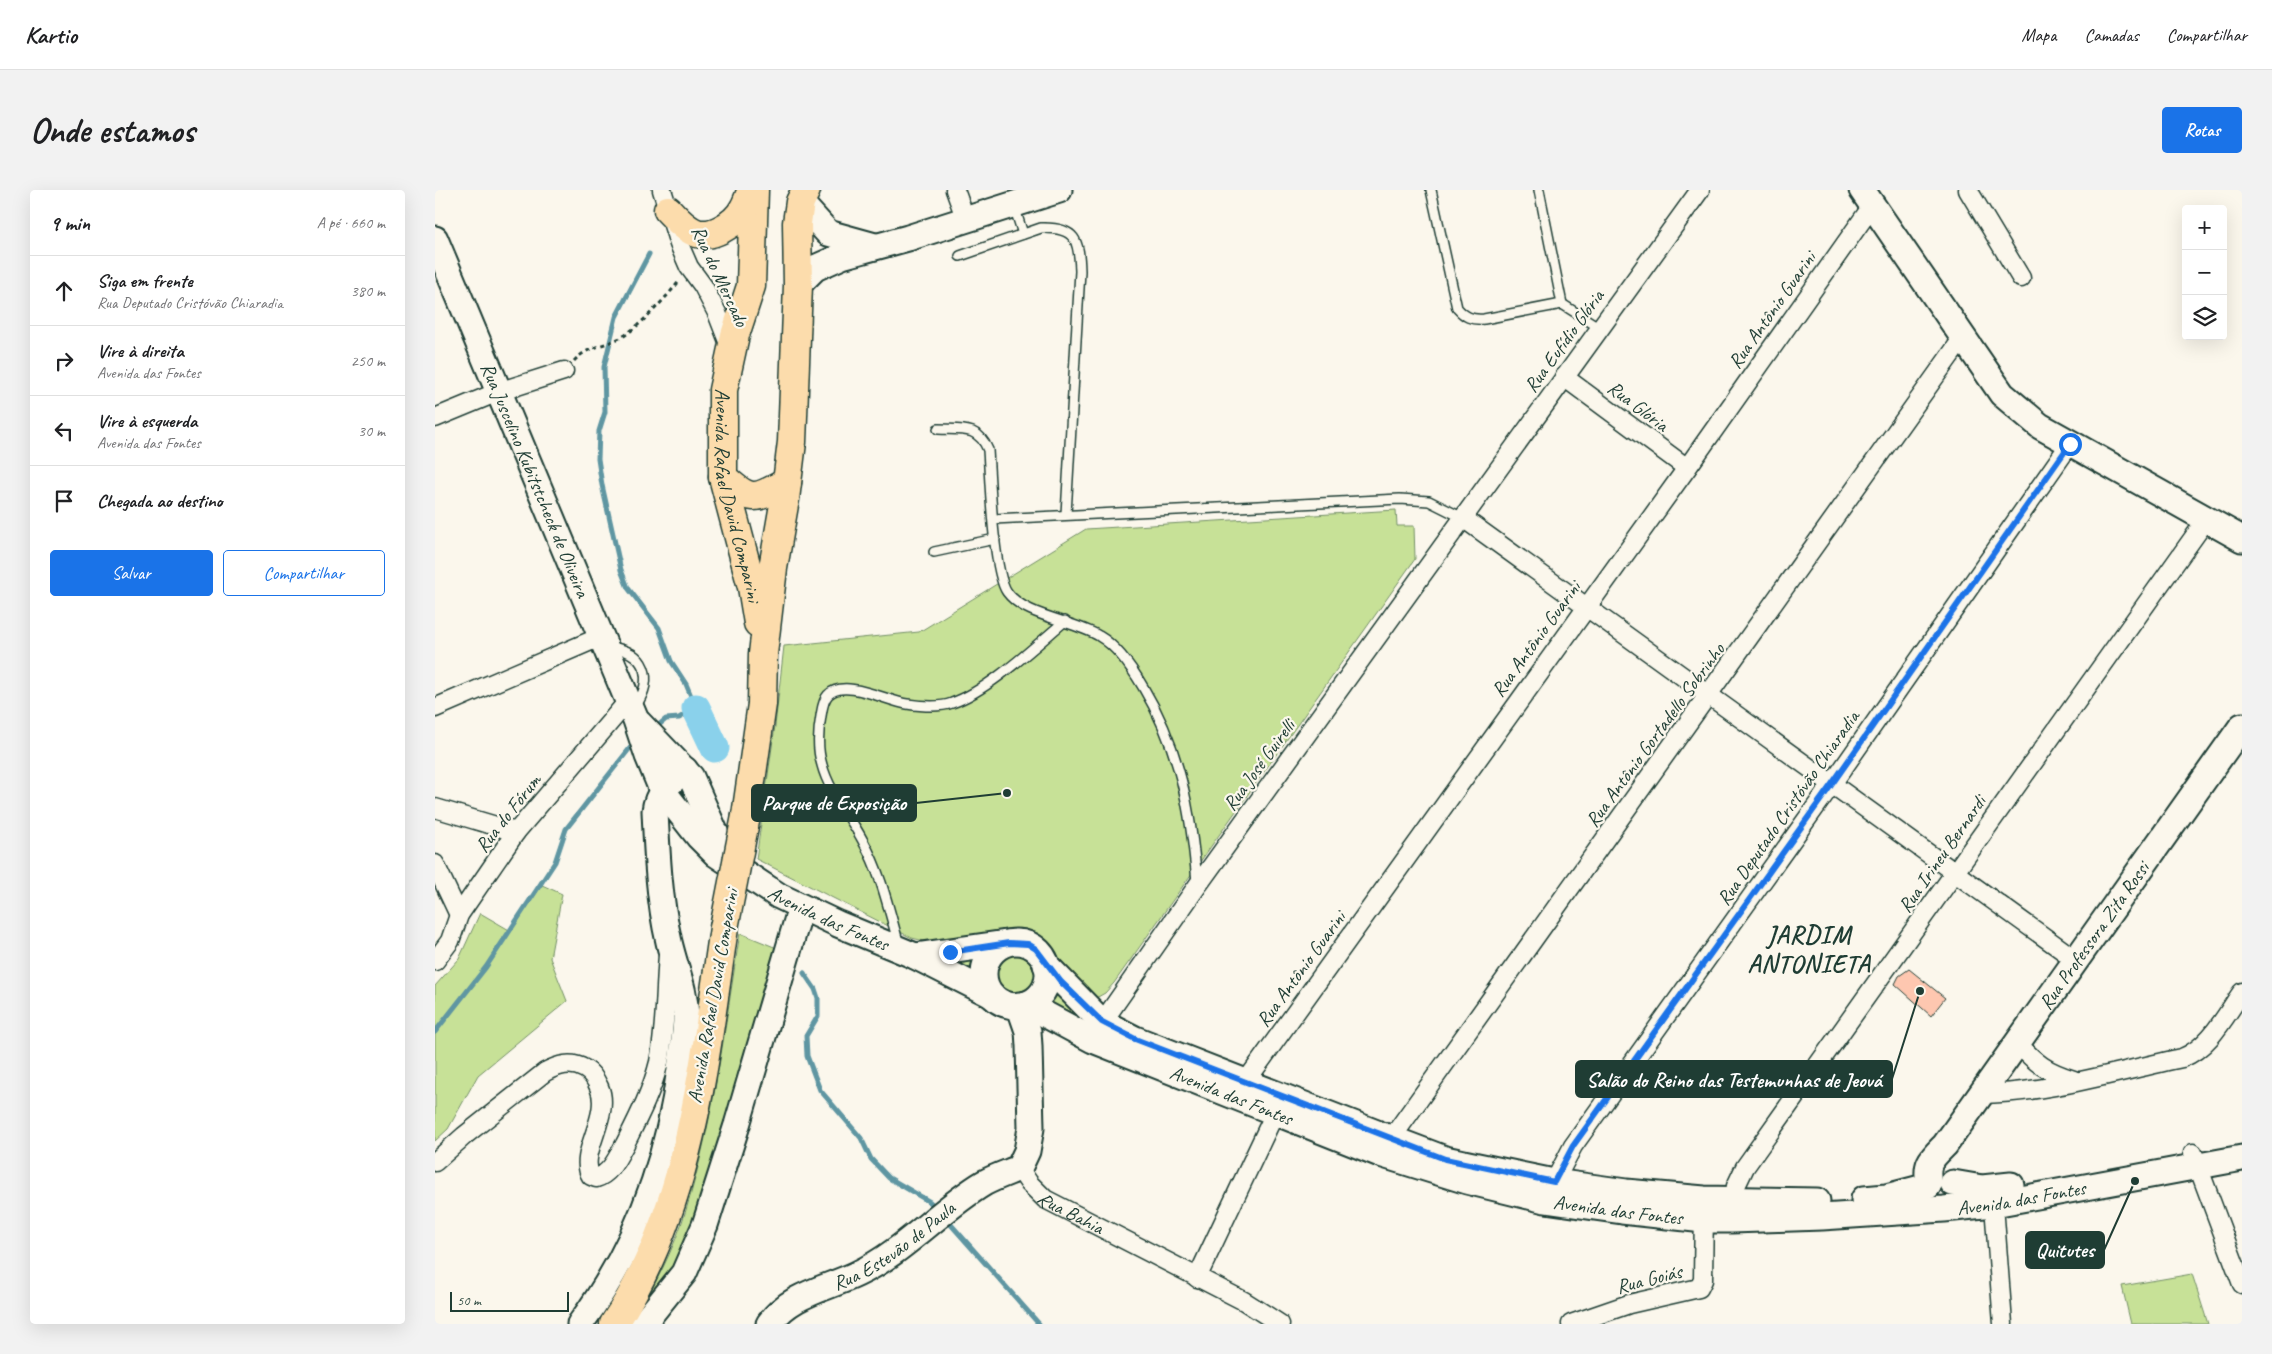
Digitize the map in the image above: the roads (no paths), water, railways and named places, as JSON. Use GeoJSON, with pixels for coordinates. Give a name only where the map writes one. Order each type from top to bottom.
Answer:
{"type":"FeatureCollection","features":[{"type":"Feature","properties":{"kind":"main road"},"geometry":{"type":"LineString","coordinates":[[665,200],[681,224],[693,232],[707,234],[733,222],[744,209],[753,190]]}},
{"type":"Feature","properties":{"kind":"main road","name":"Avenida Rafael David Comparini"},"geometry":{"type":"LineString","coordinates":[[753,190],[751,286],[723,390],[723,477],[752,587],[763,654]]}},
{"type":"Feature","properties":{"kind":"main road"},"geometry":{"type":"LineString","coordinates":[[797,286],[815,268],[842,256],[966,220],[1059,190]]}},
{"type":"Feature","properties":{"kind":"main road"},"geometry":{"type":"LineString","coordinates":[[803,196],[828,233],[877,246]]}},
{"type":"Feature","properties":{"kind":"main road","name":"Avenida Rafael David Comparini"},"geometry":{"type":"LineString","coordinates":[[614,1324],[641,1277],[658,1240],[680,1173],[695,1106],[746,816],[762,704],[763,654],[775,553],[792,442],[797,286],[796,250],[803,196]]}},
{"type":"Feature","properties":{"kind":"main road"},"geometry":{"type":"LineString","coordinates":[[1867,198],[1962,339],[2002,394],[2040,426],[2242,539]]}},
{"type":"Feature","properties":{"kind":"main road","name":"Rua Juscelino Kubitstcheck de Oliveira"},"geometry":{"type":"LineString","coordinates":[[435,239],[632,711],[647,756],[662,790]]}},
{"type":"Feature","properties":{"kind":"main road"},"geometry":{"type":"LineString","coordinates":[[723,477],[741,494],[756,497],[787,482]]}},
{"type":"Feature","properties":{"kind":"main road","name":"Rua Juscelino Kubitstcheck de Oliveira"},"geometry":{"type":"LineString","coordinates":[[632,711],[695,783],[728,861]]}},
{"type":"Feature","properties":{"kind":"main road","name":"Rua Professora Zita Rossi"},"geometry":{"type":"LineString","coordinates":[[1944,1209],[1952,1205],[1957,1198],[1957,1189],[1941,1183],[1947,1162],[1945,1144],[2242,726]]}},
{"type":"Feature","properties":{"kind":"main road"},"geometry":{"type":"LineString","coordinates":[[580,1324],[609,1282],[627,1251],[652,1189],[670,1125],[678,1085],[686,1016],[680,974],[669,944],[658,877],[655,810],[656,802],[662,790],[685,770]]}},
{"type":"Feature","properties":{"kind":"main road","name":"Avenida das Fontes"},"geometry":{"type":"LineString","coordinates":[[662,790],[707,845],[762,886],[801,907],[862,935],[908,953],[1009,1005],[1022,1005],[1097,1031],[1386,1147],[1467,1182],[1549,1191],[1622,1211],[1704,1209],[1822,1217],[1944,1209],[1993,1196],[2196,1160],[2242,1158]]}},
{"type":"Feature","properties":{"kind":"main road"},"geometry":{"type":"LineString","coordinates":[[680,812],[701,798]]}},
{"type":"Feature","properties":{"kind":"main road"},"geometry":{"type":"LineString","coordinates":[[643,1324],[683,1273],[705,1225],[737,1125],[801,907]]}},
{"type":"Feature","properties":{"kind":"main road"},"geometry":{"type":"LineString","coordinates":[[992,995],[984,978],[987,960],[992,952],[1009,943]]}},
{"type":"Feature","properties":{"kind":"main road","name":"Avenida das Fontes"},"geometry":{"type":"LineString","coordinates":[[908,953],[1009,943],[1028,944],[1042,956],[1046,965],[1097,1031]]}},
{"type":"Feature","properties":{"kind":"main road"},"geometry":{"type":"LineString","coordinates":[[1019,1168],[1027,1152],[1031,1128],[1029,1046],[1022,1005],[1034,999],[1046,984],[1046,965]]}},
{"type":"Feature","properties":{"kind":"main road","name":"Avenida das Fontes"},"geometry":{"type":"LineString","coordinates":[[1240,1090],[1275,1114],[1386,1147]]}},
{"type":"Feature","properties":{"kind":"main road","name":"Avenida das Fontes"},"geometry":{"type":"LineString","coordinates":[[2196,1160],[2242,1142]]}},
{"type":"Feature","properties":{"kind":"main road","name":"Rua Estevão de Paula"},"geometry":{"type":"LineString","coordinates":[[769,1324],[786,1306],[803,1296],[857,1274],[895,1250],[971,1191],[998,1176],[1019,1168]]}},
{"type":"Feature","properties":{"kind":"main road","name":"Avenida das Fontes"},"geometry":{"type":"LineString","coordinates":[[1732,1210],[1805,1201],[1876,1198],[1941,1183],[1993,1196]]}},
{"type":"Feature","properties":{"kind":"street"},"geometry":{"type":"LineString","coordinates":[[955,190],[966,220]]}},
{"type":"Feature","properties":{"kind":"street","name":"Rua Eufídio Glória"},"geometry":{"type":"LineString","coordinates":[[1463,518],[1700,190]]}},
{"type":"Feature","properties":{"kind":"street"},"geometry":{"type":"LineString","coordinates":[[1968,190],[2021,278]]}},
{"type":"Feature","properties":{"kind":"street","name":"Rua Antônio Guarini"},"geometry":{"type":"LineString","coordinates":[[1240,1090],[1687,468],[1867,198]]}},
{"type":"Feature","properties":{"kind":"street","name":"Rua do Mercado"},"geometry":{"type":"LineString","coordinates":[[665,200],[679,244],[689,267],[703,286],[717,313],[732,351]]}},
{"type":"Feature","properties":{"kind":"street","name":"Rua Antônio Gortadello Sobrinho"},"geometry":{"type":"LineString","coordinates":[[1386,1147],[1962,339]]}},
{"type":"Feature","properties":{"kind":"street"},"geometry":{"type":"LineString","coordinates":[[435,418],[498,392],[564,371]]}},
{"type":"Feature","properties":{"kind":"street","name":"Rua Glória"},"geometry":{"type":"LineString","coordinates":[[1564,377],[1687,468]]}},
{"type":"Feature","properties":{"kind":"street","name":"Rua Deputado Cristóvão Chiaradia"},"geometry":{"type":"LineString","coordinates":[[1549,1191],[1573,1146],[1832,784],[2070,444]]}},
{"type":"Feature","properties":{"kind":"street"},"geometry":{"type":"LineString","coordinates":[[1463,518],[2076,960]]}},
{"type":"Feature","properties":{"kind":"street","name":"Rua José Guirelli"},"geometry":{"type":"LineString","coordinates":[[1097,1031],[1198,885],[1463,518]]}},
{"type":"Feature","properties":{"kind":"street","name":"Rua Irineu Bernardi"},"geometry":{"type":"LineString","coordinates":[[1732,1210],[1736,1186],[1745,1167],[2206,520]]}},
{"type":"Feature","properties":{"kind":"street"},"geometry":{"type":"LineString","coordinates":[[435,708],[602,642]]}},
{"type":"Feature","properties":{"kind":"street","name":"Rua do Fórum"},"geometry":{"type":"LineString","coordinates":[[435,961],[450,941],[459,916],[516,832],[632,711]]}},
{"type":"Feature","properties":{"kind":"street"},"geometry":{"type":"LineString","coordinates":[[435,808],[516,832]]}},
{"type":"Feature","properties":{"kind":"street"},"geometry":{"type":"LineString","coordinates":[[435,864],[459,916]]}},
{"type":"Feature","properties":{"kind":"street"},"geometry":{"type":"LineString","coordinates":[[435,1162],[464,1136],[545,1072],[557,1066],[570,1064],[588,1070],[596,1079],[601,1092],[603,1103],[601,1118],[587,1166],[591,1176],[596,1178],[608,1172],[618,1158],[634,1125],[652,1084],[659,1061],[669,944]]}},
{"type":"Feature","properties":{"kind":"street"},"geometry":{"type":"LineString","coordinates":[[1980,1094],[2009,1093],[2075,1081],[2190,1055],[2208,1041],[2242,992]]}},
{"type":"Feature","properties":{"kind":"street"},"geometry":{"type":"LineString","coordinates":[[2016,1042],[2039,1066],[2056,1075],[2075,1081]]}},
{"type":"Feature","properties":{"kind":"street"},"geometry":{"type":"LineString","coordinates":[[1197,1278],[1275,1114]]}},
{"type":"Feature","properties":{"kind":"street"},"geometry":{"type":"LineString","coordinates":[[2196,1160],[2242,1284]]}},
{"type":"Feature","properties":{"kind":"street","name":"Rua Bahia"},"geometry":{"type":"LineString","coordinates":[[1019,1168],[1029,1183],[1045,1199],[1244,1301],[1280,1324]]}},
{"type":"Feature","properties":{"kind":"street"},"geometry":{"type":"LineString","coordinates":[[1993,1196],[2003,1324]]}},
{"type":"Feature","properties":{"kind":"street","name":"Rua Goiás"},"geometry":{"type":"LineString","coordinates":[[1571,1324],[1629,1304],[1699,1288],[1703,1280],[1704,1209]]}},
{"type":"Feature","properties":{"kind":"lane"},"geometry":{"type":"LineString","coordinates":[[1431,190],[1457,308],[1462,314],[1474,320],[1562,304],[1600,328]]}},
{"type":"Feature","properties":{"kind":"lane"},"geometry":{"type":"LineString","coordinates":[[1539,190],[1562,304]]}},
{"type":"Feature","properties":{"kind":"lane"},"geometry":{"type":"LineString","coordinates":[[1014,205],[1023,234]]}},
{"type":"Feature","properties":{"kind":"lane"},"geometry":{"type":"LineString","coordinates":[[960,256],[1041,228],[1055,227],[1068,232],[1075,238],[1079,249],[1080,271],[1066,514]]}},
{"type":"Feature","properties":{"kind":"lane"},"geometry":{"type":"LineString","coordinates":[[938,429],[968,430],[978,434],[984,440],[988,450],[999,572],[1007,592],[1023,606],[1099,636],[1117,650],[1136,675],[1155,707],[1169,738],[1183,781],[1193,828],[1198,885]]}},
{"type":"Feature","properties":{"kind":"lane"},"geometry":{"type":"LineString","coordinates":[[994,519],[1066,514],[1417,499],[1441,506],[1463,518]]}},
{"type":"Feature","properties":{"kind":"lane"},"geometry":{"type":"LineString","coordinates":[[934,552],[995,539]]}},
{"type":"Feature","properties":{"kind":"lane"},"geometry":{"type":"LineString","coordinates":[[908,953],[864,842],[828,782],[822,767],[819,753],[819,724],[827,696],[835,690],[847,688],[907,704],[932,706],[950,704],[981,688],[1065,621]]}},
{"type":"Feature","properties":{"kind":"waterway"},"geometry":{"type":"LineString","coordinates":[[649,254],[616,317],[604,367],[605,412],[599,431],[598,459],[621,570],[628,588],[659,628],[671,661],[686,684],[696,708],[679,718],[666,719],[654,729]]}},
{"type":"Feature","properties":{"kind":"waterway"},"geometry":{"type":"LineString","coordinates":[[696,708],[715,748]]}},
{"type":"Feature","properties":{"kind":"waterway"},"geometry":{"type":"LineString","coordinates":[[435,1032],[486,967],[555,862],[566,829],[630,748]]}},
{"type":"Feature","properties":{"kind":"waterway"},"geometry":{"type":"LineString","coordinates":[[804,973],[815,989],[818,998],[818,1016],[806,1036],[807,1056],[820,1090],[861,1138],[871,1159],[889,1178],[930,1202],[937,1209]]}},
{"type":"Feature","properties":{"kind":"waterway"},"geometry":{"type":"LineString","coordinates":[[946,1219],[1039,1324]]}},
{"type":"Feature","properties":{"kind":"place","name":"Parque de Exposição"},"geometry":{"type":"Point","coordinates":[1007,793]}},
{"type":"Feature","properties":{"kind":"place","name":"Salão do Reino das Testemunhas de Jeová"},"geometry":{"type":"Point","coordinates":[1920,991]}},
{"type":"Feature","properties":{"kind":"place","name":"Quitutes"},"geometry":{"type":"Point","coordinates":[2135,1181]}},
{"type":"Feature","properties":{"kind":"district","name":"JARDIM ANTONIETA"},"geometry":{"type":"Point","coordinates":[1809,950]}}]}
